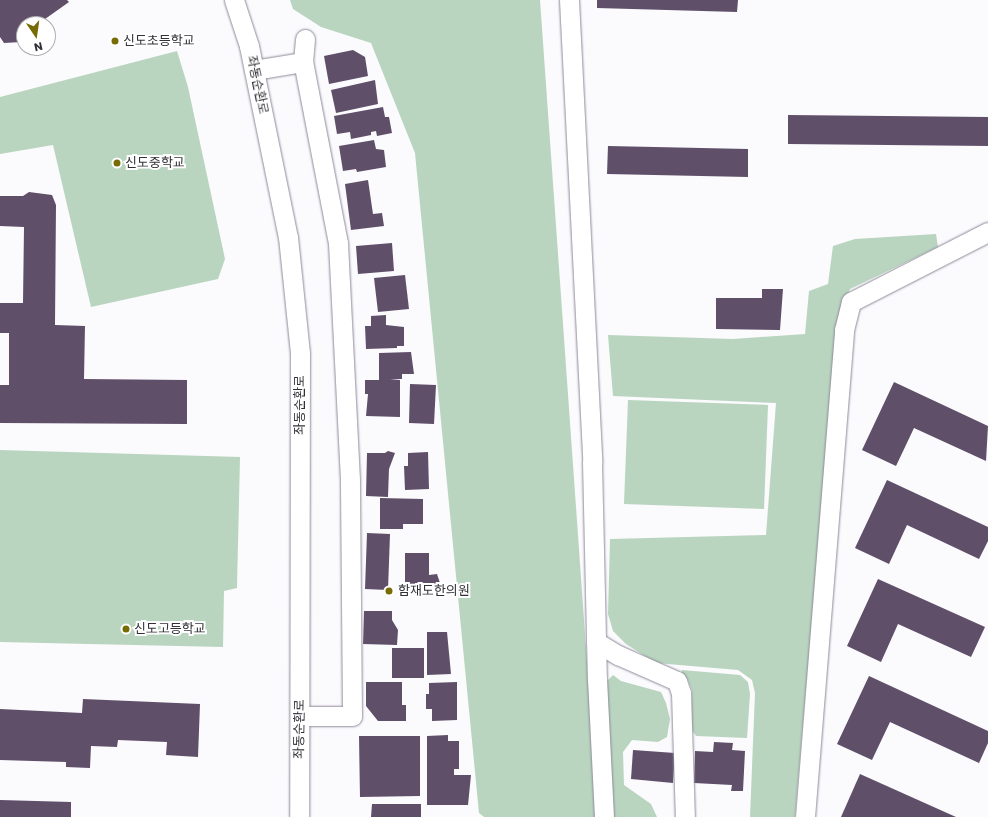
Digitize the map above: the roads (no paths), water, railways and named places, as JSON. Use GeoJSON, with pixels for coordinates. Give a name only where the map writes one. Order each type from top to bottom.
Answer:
{"type":"FeatureCollection","features":[{"type":"Feature","properties":{"kind":"street","name":"좌동순환로"},"geometry":{"type":"LineString","coordinates":[[234,0],[249,46],[288,237],[300,354],[299,817]]}},
{"type":"Feature","properties":{"kind":"street"},"geometry":{"type":"LineString","coordinates":[[569,0],[592,462],[596,642],[604,817]]}},
{"type":"Feature","properties":{"kind":"street"},"geometry":{"type":"LineString","coordinates":[[300,716],[352,716],[350,480],[338,243],[303,62],[304,39]]}},
{"type":"Feature","properties":{"kind":"street"},"geometry":{"type":"LineString","coordinates":[[254,70],[303,62]]}},
{"type":"Feature","properties":{"kind":"street"},"geometry":{"type":"LineString","coordinates":[[805,817],[844,330],[851,302],[988,232]]}},
{"type":"Feature","properties":{"kind":"street"},"geometry":{"type":"LineString","coordinates":[[596,642],[618,655],[677,681],[681,693],[685,817]]}},
{"type":"Feature","properties":{"kind":"place","name":"신도초등학교"},"geometry":{"type":"Point","coordinates":[115,41]}},
{"type":"Feature","properties":{"kind":"place","name":"신도중학교"},"geometry":{"type":"Point","coordinates":[117,163]}},
{"type":"Feature","properties":{"kind":"place","name":"함재도한의원"},"geometry":{"type":"Point","coordinates":[389,591]}},
{"type":"Feature","properties":{"kind":"place","name":"신도고등학교"},"geometry":{"type":"Point","coordinates":[126,629]}}]}
